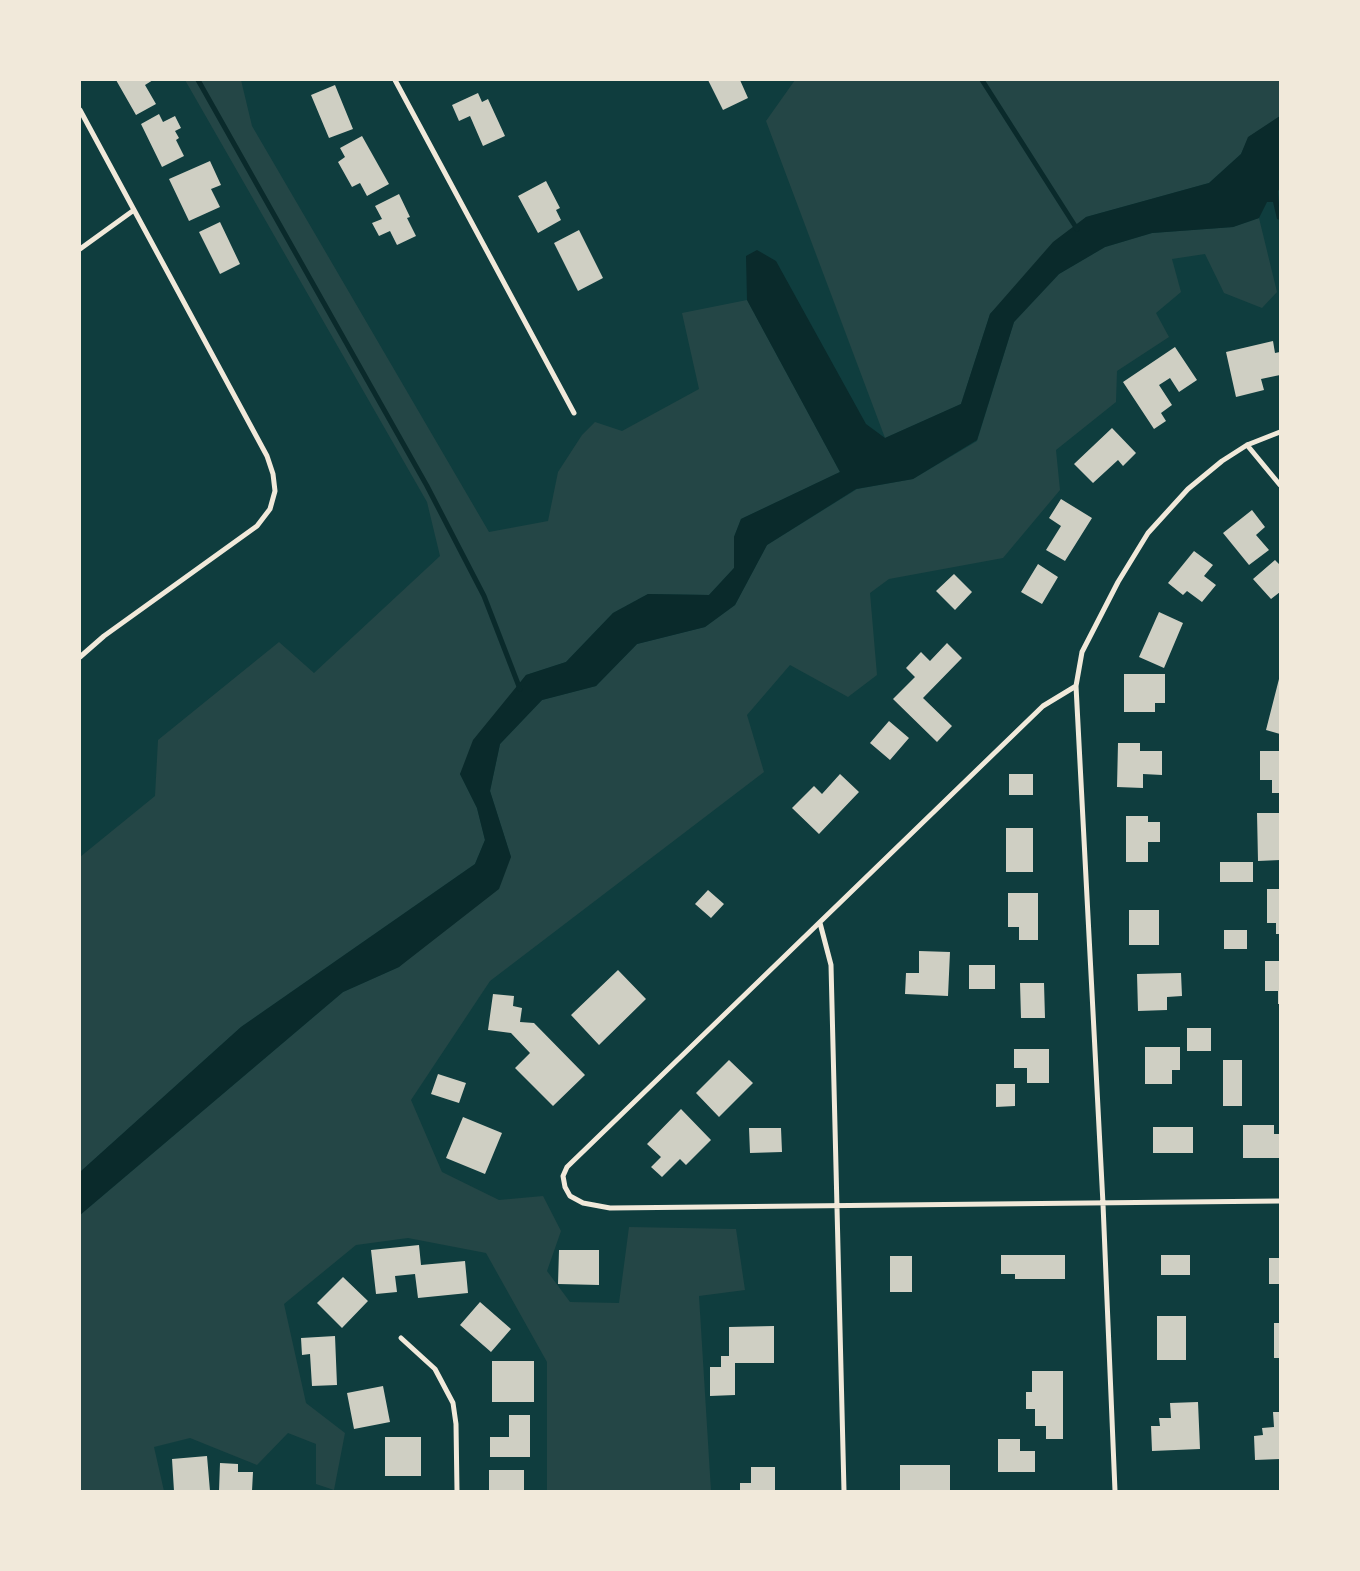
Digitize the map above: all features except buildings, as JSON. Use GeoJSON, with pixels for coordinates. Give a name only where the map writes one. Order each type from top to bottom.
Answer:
{"type":"FeatureCollection","features":[{"type":"Feature","properties":{"kind":"street"},"geometry":{"type":"LineString","coordinates":[[395,80],[574,412]]}},
{"type":"Feature","properties":{"kind":"street"},"geometry":{"type":"LineString","coordinates":[[80,110],[267,456],[273,474],[275,491],[270,509],[256,526],[81,654]]}},
{"type":"Feature","properties":{"kind":"street"},"geometry":{"type":"LineString","coordinates":[[80,249],[134,210]]}},
{"type":"Feature","properties":{"kind":"street"},"geometry":{"type":"LineString","coordinates":[[1115,1491],[1103,1204],[1078,769],[1076,686],[1082,652],[1118,582],[1148,533],[1188,489],[1222,461],[1247,445],[1280,432]]}},
{"type":"Feature","properties":{"kind":"street"},"geometry":{"type":"LineString","coordinates":[[1247,445],[1280,485]]}},
{"type":"Feature","properties":{"kind":"street"},"geometry":{"type":"LineString","coordinates":[[1076,686],[1043,706],[567,1166],[563,1176],[565,1187],[570,1196],[583,1204],[610,1208],[1280,1201]]}},
{"type":"Feature","properties":{"kind":"street"},"geometry":{"type":"LineString","coordinates":[[820,922],[831,965],[844,1491]]}},
{"type":"Feature","properties":{"kind":"street"},"geometry":{"type":"LineString","coordinates":[[401,1338],[435,1369],[453,1403],[456,1424],[457,1491]]}},
{"type":"Feature","properties":{"kind":"shaded area"},"geometry":{"type":"Polygon","coordinates":[[[185,80],[241,80],[252,126],[489,532],[548,521],[558,472],[582,435],[595,422],[622,431],[699,389],[682,313],[747,300],[840,472],[741,519],[734,537],[734,568],[709,595],[648,594],[613,613],[566,662],[526,675],[460,774],[477,808],[485,840],[475,864],[241,1027],[80,1172],[80,857],[155,796],[158,740],[279,642],[314,673],[440,556],[427,502],[185,80]]]}},
{"type":"Feature","properties":{"kind":"shaded area"},"geometry":{"type":"Polygon","coordinates":[[[795,80],[1280,80],[1280,116],[1249,137],[1241,154],[1209,183],[1086,217],[990,314],[961,404],[885,438],[766,121],[795,80]]]}},
{"type":"Feature","properties":{"kind":"shaded area"},"geometry":{"type":"Polygon","coordinates":[[[1280,116],[1280,188],[1278,191],[1280,220],[1277,219],[1273,202],[1267,202],[1259,218],[1233,227],[1152,233],[1105,247],[1059,274],[1014,322],[977,440],[913,479],[856,489],[767,545],[735,605],[705,627],[637,644],[596,686],[542,700],[500,744],[490,791],[511,857],[499,889],[399,967],[343,992],[80,1215],[80,1172],[241,1027],[475,864],[485,840],[477,808],[460,774],[473,740],[526,675],[566,662],[613,613],[648,594],[709,595],[734,568],[734,537],[741,519],[840,472],[747,300],[746,256],[757,250],[776,261],[866,424],[885,438],[961,404],[990,314],[1053,242],[1086,217],[1209,183],[1241,154],[1248,137],[1280,116]]]}},
{"type":"Feature","properties":{"kind":"shaded area"},"geometry":{"type":"Polygon","coordinates":[[[1259,218],[1277,292],[1262,308],[1224,293],[1205,254],[1172,259],[1181,292],[1156,313],[1169,337],[1117,371],[1116,402],[1056,450],[1060,490],[1003,558],[889,579],[870,593],[877,675],[848,697],[790,665],[747,715],[764,772],[490,981],[411,1100],[442,1172],[499,1200],[543,1196],[561,1231],[547,1271],[570,1302],[619,1303],[629,1227],[736,1229],[745,1290],[699,1296],[711,1491],[547,1491],[547,1362],[486,1253],[408,1238],[356,1245],[284,1304],[306,1403],[345,1433],[334,1490],[316,1484],[316,1444],[288,1433],[257,1465],[190,1438],[154,1447],[164,1491],[80,1491],[80,1215],[343,992],[399,967],[511,857],[490,791],[500,744],[542,700],[596,686],[637,644],[705,627],[735,605],[767,545],[857,489],[913,479],[977,441],[1014,322],[1059,274],[1105,247],[1152,233],[1233,227],[1259,218]]]}},
{"type":"Feature","properties":{"kind":"waterway"},"geometry":{"type":"LineString","coordinates":[[198,80],[427,486],[484,596],[520,689]]}},
{"type":"Feature","properties":{"kind":"waterway"},"geometry":{"type":"LineString","coordinates":[[982,80],[1077,229]]}}]}
